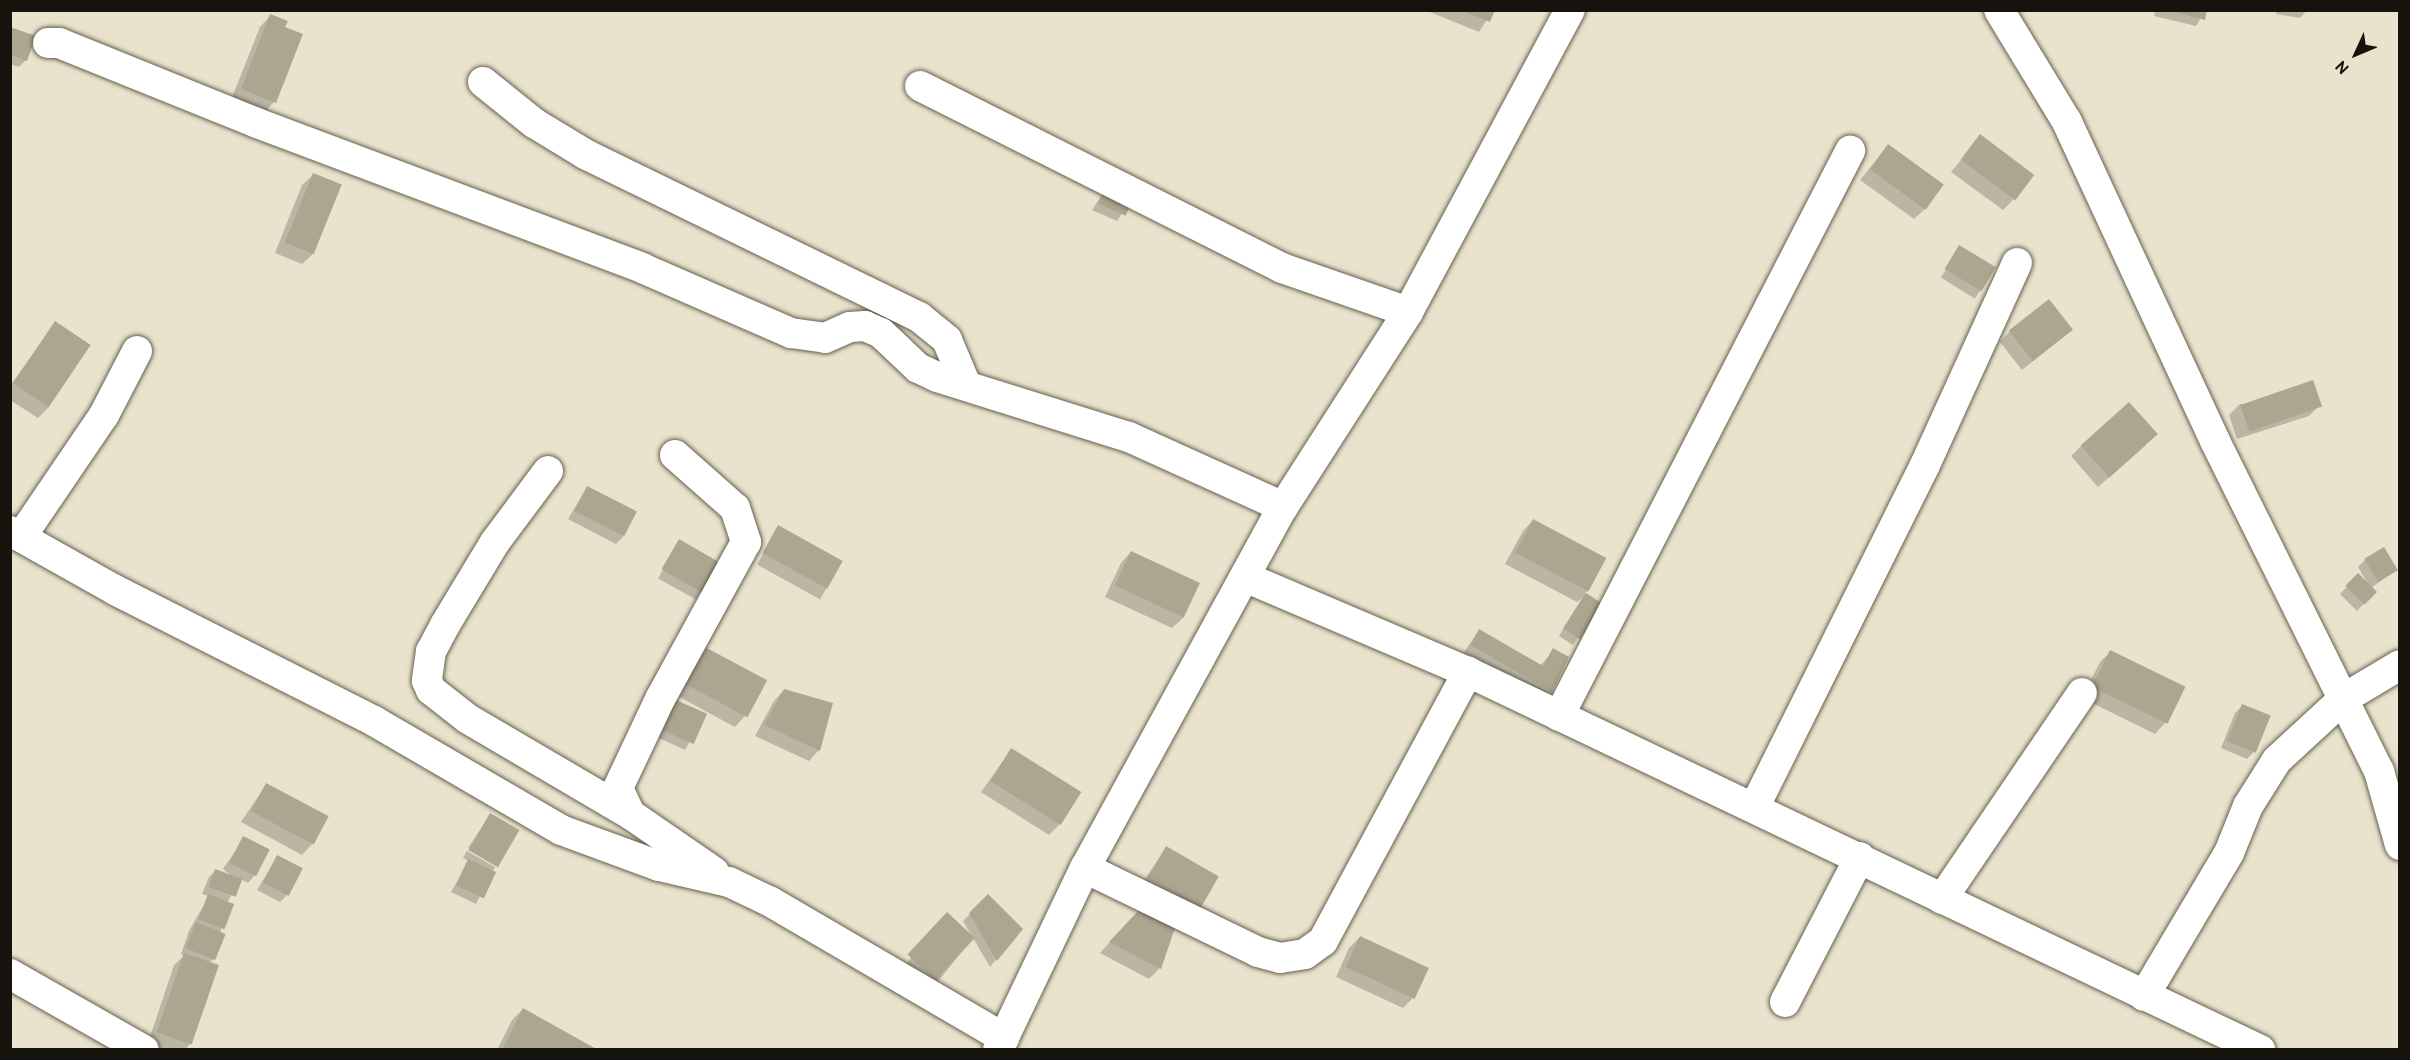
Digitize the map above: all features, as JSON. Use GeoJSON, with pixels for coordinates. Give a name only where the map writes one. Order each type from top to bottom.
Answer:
{"type":"FeatureCollection","features":[{"type":"Feature","properties":{"kind":"street"},"geometry":{"type":"LineString","coordinates":[[548,471],[495,542],[445,625],[432,651],[427,681],[431,690],[468,718],[630,814],[729,882],[771,902],[1001,1044],[1085,868],[1283,507],[1408,312],[1570,10]]}},
{"type":"Feature","properties":{"kind":"street"},"geometry":{"type":"LineString","coordinates":[[2000,10],[2067,122],[2215,441],[2379,771],[2400,845]]}},
{"type":"Feature","properties":{"kind":"street"},"geometry":{"type":"LineString","coordinates":[[48,43],[59,43],[257,123],[642,268],[791,333],[825,338],[850,327],[865,326],[881,333],[918,368],[1130,437],[1283,507]]}},
{"type":"Feature","properties":{"kind":"street"},"geometry":{"type":"LineString","coordinates":[[483,82],[534,123],[585,154],[919,317],[947,340],[966,385]]}},
{"type":"Feature","properties":{"kind":"street"},"geometry":{"type":"LineString","coordinates":[[920,86],[1282,268],[1408,312]]}},
{"type":"Feature","properties":{"kind":"street"},"geometry":{"type":"LineString","coordinates":[[1559,716],[1850,151]]}},
{"type":"Feature","properties":{"kind":"street"},"geometry":{"type":"LineString","coordinates":[[1755,806],[1925,465],[2017,262]]}},
{"type":"Feature","properties":{"kind":"street"},"geometry":{"type":"LineString","coordinates":[[137,351],[104,415],[16,534],[115,590],[374,721],[561,830],[659,866],[729,882]]}},
{"type":"Feature","properties":{"kind":"street"},"geometry":{"type":"LineString","coordinates":[[630,814],[618,788],[634,749],[746,542],[735,508],[675,455]]}},
{"type":"Feature","properties":{"kind":"street"},"geometry":{"type":"LineString","coordinates":[[1245,577],[1468,672],[1755,806],[1942,899],[2260,1050]]}},
{"type":"Feature","properties":{"kind":"street"},"geometry":{"type":"LineString","coordinates":[[2144,996],[2229,853],[2248,806],[2277,760],[2343,699],[2400,665]]}},
{"type":"Feature","properties":{"kind":"street"},"geometry":{"type":"LineString","coordinates":[[1085,868],[1258,952],[1280,958],[1305,954],[1323,941],[1468,672]]}},
{"type":"Feature","properties":{"kind":"street"},"geometry":{"type":"LineString","coordinates":[[1942,899],[2082,693]]}},
{"type":"Feature","properties":{"kind":"street"},"geometry":{"type":"LineString","coordinates":[[1785,1002],[1860,857]]}},
{"type":"Feature","properties":{"kind":"street"},"geometry":{"type":"LineString","coordinates":[[10,974],[144,1050]]}},
{"type":"Feature","properties":{"kind":"building"},"geometry":{"type":"Polygon","coordinates":[[[1461,10],[1495,10],[1490,22],[1461,10]]]}},
{"type":"Feature","properties":{"kind":"building"},"geometry":{"type":"Polygon","coordinates":[[[2168,10],[2207,10],[2205,20],[2168,10]]]}},
{"type":"Feature","properties":{"kind":"building"},"geometry":{"type":"Polygon","coordinates":[[[270,14],[288,21],[285,27],[303,34],[276,103],[241,89],[270,14]]]}},
{"type":"Feature","properties":{"kind":"building"},"geometry":{"type":"Polygon","coordinates":[[[10,27],[36,36],[27,61],[10,55],[10,27]]]}},
{"type":"Feature","properties":{"kind":"building"},"geometry":{"type":"Polygon","coordinates":[[[1980,134],[2034,175],[2015,200],[1961,160],[1980,134]]]}},
{"type":"Feature","properties":{"kind":"building"},"geometry":{"type":"Polygon","coordinates":[[[1888,144],[1944,185],[1926,210],[1870,169],[1888,144]]]}},
{"type":"Feature","properties":{"kind":"building"},"geometry":{"type":"Polygon","coordinates":[[[313,173],[342,185],[314,254],[285,243],[313,173]]]}},
{"type":"Feature","properties":{"kind":"building"},"geometry":{"type":"Polygon","coordinates":[[[1105,188],[1132,200],[1125,216],[1098,204],[1105,188]]]}},
{"type":"Feature","properties":{"kind":"building"},"geometry":{"type":"Polygon","coordinates":[[[1959,245],[1996,267],[1981,291],[1945,269],[1959,245]]]}},
{"type":"Feature","properties":{"kind":"building"},"geometry":{"type":"Polygon","coordinates":[[[2049,299],[2073,330],[2033,361],[2009,330],[2049,299]]]}},
{"type":"Feature","properties":{"kind":"building"},"geometry":{"type":"Polygon","coordinates":[[[55,321],[91,345],[49,407],[13,383],[55,321]]]}},
{"type":"Feature","properties":{"kind":"building"},"geometry":{"type":"Polygon","coordinates":[[[2313,380],[2322,406],[2249,432],[2240,405],[2313,380]]]}},
{"type":"Feature","properties":{"kind":"building"},"geometry":{"type":"Polygon","coordinates":[[[2129,402],[2158,434],[2109,477],[2081,445],[2129,402]]]}},
{"type":"Feature","properties":{"kind":"building"},"geometry":{"type":"Polygon","coordinates":[[[587,486],[637,511],[624,536],[574,511],[587,486]]]}},
{"type":"Feature","properties":{"kind":"building"},"geometry":{"type":"Polygon","coordinates":[[[1533,519],[1606,558],[1588,592],[1515,553],[1533,519]]]}},
{"type":"Feature","properties":{"kind":"building"},"geometry":{"type":"Polygon","coordinates":[[[778,525],[843,561],[827,589],[762,553],[778,525]]]}},
{"type":"Feature","properties":{"kind":"building"},"geometry":{"type":"Polygon","coordinates":[[[679,539],[719,562],[701,592],[662,569],[679,539]]]}},
{"type":"Feature","properties":{"kind":"building"},"geometry":{"type":"Polygon","coordinates":[[[2384,547],[2398,570],[2378,582],[2364,559],[2384,547]]]}},
{"type":"Feature","properties":{"kind":"building"},"geometry":{"type":"Polygon","coordinates":[[[1131,551],[1200,583],[1184,618],[1115,585],[1131,551]]]}},
{"type":"Feature","properties":{"kind":"building"},"geometry":{"type":"Polygon","coordinates":[[[2358,573],[2377,592],[2364,605],[2345,586],[2358,573]]]}},
{"type":"Feature","properties":{"kind":"building"},"geometry":{"type":"Polygon","coordinates":[[[1586,593],[1603,604],[1580,639],[1563,628],[1586,593]]]}},
{"type":"Feature","properties":{"kind":"building"},"geometry":{"type":"Polygon","coordinates":[[[1479,629],[1543,666],[1553,648],[1569,657],[1552,692],[1470,645],[1479,629]]]}},
{"type":"Feature","properties":{"kind":"building"},"geometry":{"type":"Polygon","coordinates":[[[701,645],[767,680],[748,717],[681,682],[701,645]]]}},
{"type":"Feature","properties":{"kind":"building"},"geometry":{"type":"Polygon","coordinates":[[[2110,650],[2185,687],[2168,724],[2092,687],[2110,650]]]}},
{"type":"Feature","properties":{"kind":"building"},"geometry":{"type":"Polygon","coordinates":[[[784,689],[833,703],[820,751],[764,725],[784,689]]]}},
{"type":"Feature","properties":{"kind":"building"},"geometry":{"type":"Polygon","coordinates":[[[676,700],[707,714],[694,744],[663,730],[676,700]]]}},
{"type":"Feature","properties":{"kind":"building"},"geometry":{"type":"Polygon","coordinates":[[[2242,704],[2271,716],[2256,753],[2227,741],[2242,704]]]}},
{"type":"Feature","properties":{"kind":"building"},"geometry":{"type":"Polygon","coordinates":[[[1011,748],[1081,792],[1061,825],[990,781],[1011,748]]]}},
{"type":"Feature","properties":{"kind":"building"},"geometry":{"type":"Polygon","coordinates":[[[266,783],[329,816],[314,845],[251,811],[266,783]]]}},
{"type":"Feature","properties":{"kind":"building"},"geometry":{"type":"Polygon","coordinates":[[[490,813],[519,830],[498,867],[468,850],[490,813]]]}},
{"type":"Feature","properties":{"kind":"building"},"geometry":{"type":"Polygon","coordinates":[[[243,836],[270,850],[256,876],[229,863],[243,836]]]}},
{"type":"Feature","properties":{"kind":"building"},"geometry":{"type":"Polygon","coordinates":[[[1166,846],[1219,876],[1200,909],[1148,878],[1166,846]]]}},
{"type":"Feature","properties":{"kind":"building"},"geometry":{"type":"Polygon","coordinates":[[[277,855],[303,868],[289,896],[263,883],[277,855]]]}},
{"type":"Feature","properties":{"kind":"building"},"geometry":{"type":"Polygon","coordinates":[[[468,859],[496,872],[484,898],[456,885],[468,859]]]}},
{"type":"Feature","properties":{"kind":"building"},"geometry":{"type":"Polygon","coordinates":[[[215,869],[242,879],[236,897],[209,887],[215,869]]]}},
{"type":"Feature","properties":{"kind":"building"},"geometry":{"type":"Polygon","coordinates":[[[208,894],[234,904],[224,929],[198,919],[208,894]]]}},
{"type":"Feature","properties":{"kind":"building"},"geometry":{"type":"Polygon","coordinates":[[[988,894],[1023,929],[997,961],[969,913],[988,894]]]}},
{"type":"Feature","properties":{"kind":"building"},"geometry":{"type":"Polygon","coordinates":[[[1139,910],[1176,925],[1161,969],[1109,942],[1139,910]]]}},
{"type":"Feature","properties":{"kind":"building"},"geometry":{"type":"Polygon","coordinates":[[[947,912],[975,938],[935,980],[907,954],[947,912]]]}},
{"type":"Feature","properties":{"kind":"building"},"geometry":{"type":"Polygon","coordinates":[[[196,922],[226,934],[215,960],[186,948],[196,922]]]}},
{"type":"Feature","properties":{"kind":"building"},"geometry":{"type":"Polygon","coordinates":[[[1360,936],[1429,968],[1415,999],[1346,967],[1360,936]]]}},
{"type":"Feature","properties":{"kind":"building"},"geometry":{"type":"Polygon","coordinates":[[[184,953],[219,965],[192,1044],[157,1032],[184,953]]]}},
{"type":"Feature","properties":{"kind":"building"},"geometry":{"type":"Polygon","coordinates":[[[523,1008],[598,1050],[502,1050],[523,1008]]]}}]}
